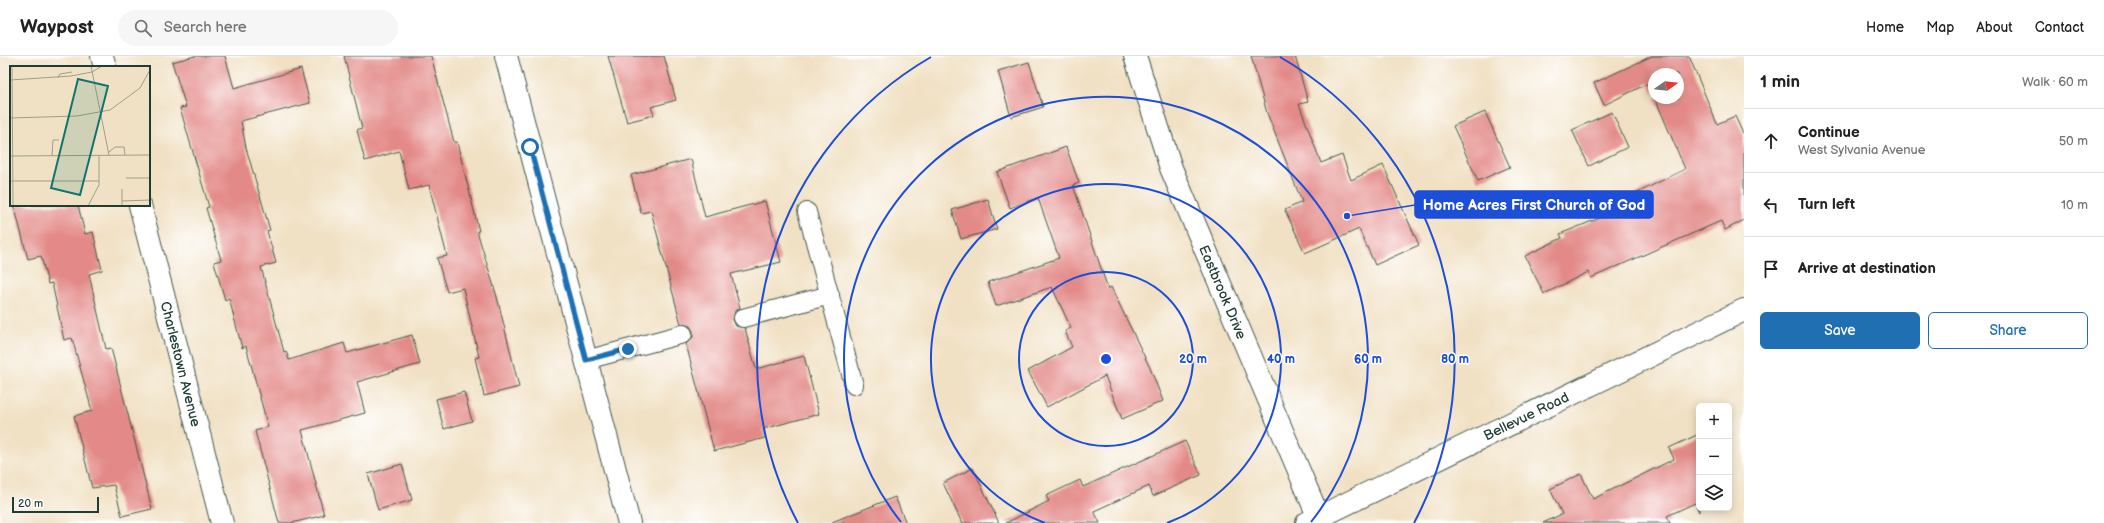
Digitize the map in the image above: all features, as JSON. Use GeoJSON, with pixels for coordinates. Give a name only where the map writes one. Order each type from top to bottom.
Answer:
{"type":"FeatureCollection","features":[{"type":"Feature","properties":{"kind":"street"},"geometry":{"type":"LineString","coordinates":[[102,56],[105,66]]}},
{"type":"Feature","properties":{"kind":"street"},"geometry":{"type":"LineString","coordinates":[[506,56],[629,523]]}},
{"type":"Feature","properties":{"kind":"street","name":"Eastbrook Drive"},"geometry":{"type":"LineString","coordinates":[[1135,56],[1171,168],[1316,521]]}},
{"type":"Feature","properties":{"kind":"street","name":"Charlestown Avenue"},"geometry":{"type":"LineString","coordinates":[[140,206],[222,523]]}},
{"type":"Feature","properties":{"kind":"street","name":"Bellevue Road"},"geometry":{"type":"LineString","coordinates":[[1316,521],[1744,310]]}},
{"type":"Feature","properties":{"kind":"lane"},"geometry":{"type":"LineString","coordinates":[[807,212],[854,385]]}},
{"type":"Feature","properties":{"kind":"lane"},"geometry":{"type":"LineString","coordinates":[[743,318],[830,295]]}},
{"type":"Feature","properties":{"kind":"lane"},"geometry":{"type":"LineString","coordinates":[[586,360],[683,334]]}},
{"type":"Feature","properties":{"kind":"building"},"geometry":{"type":"Polygon","coordinates":[[[195,56],[225,56],[234,88],[301,69],[310,103],[241,121],[246,148],[270,230],[267,231],[276,263],[261,267],[284,352],[286,351],[289,360],[344,343],[347,353],[412,335],[420,364],[357,382],[365,413],[302,430],[324,515],[292,523],[279,523],[255,431],[268,427],[246,346],[242,348],[229,298],[225,300],[214,262],[221,260],[206,208],[209,207],[180,108],[186,107],[172,62],[195,56]]]}},
{"type":"Feature","properties":{"kind":"building"},"geometry":{"type":"Polygon","coordinates":[[[344,56],[431,56],[454,142],[457,142],[479,231],[477,231],[497,297],[519,387],[484,396],[475,358],[479,357],[463,288],[447,292],[437,258],[447,256],[429,185],[409,190],[399,151],[365,161],[357,130],[362,128],[344,56]]]}},
{"type":"Feature","properties":{"kind":"building"},"geometry":{"type":"Polygon","coordinates":[[[608,56],[664,56],[676,100],[651,107],[654,115],[627,122],[608,56]]]}},
{"type":"Feature","properties":{"kind":"building"},"geometry":{"type":"Polygon","coordinates":[[[1251,56],[1295,56],[1308,102],[1299,104],[1321,163],[1342,155],[1351,180],[1383,165],[1419,245],[1375,265],[1359,229],[1305,253],[1285,210],[1302,202],[1267,113],[1251,56]]]}},
{"type":"Feature","properties":{"kind":"building"},"geometry":{"type":"Polygon","coordinates":[[[1652,56],[1689,56],[1717,124],[1735,116],[1744,136],[1744,220],[1725,230],[1721,221],[1591,278],[1588,272],[1544,294],[1525,256],[1562,238],[1560,234],[1622,209],[1619,202],[1685,169],[1658,104],[1684,104],[1684,68],[1648,68],[1648,83],[1604,105],[1594,83],[1652,56]]]}},
{"type":"Feature","properties":{"kind":"building"},"geometry":{"type":"Polygon","coordinates":[[[1029,62],[1043,107],[1011,117],[998,71],[1029,62]]]}},
{"type":"Feature","properties":{"kind":"building"},"geometry":{"type":"Polygon","coordinates":[[[1485,112],[1510,167],[1478,181],[1453,126],[1485,112]]]}},
{"type":"Feature","properties":{"kind":"building"},"geometry":{"type":"Polygon","coordinates":[[[1612,112],[1628,147],[1589,166],[1572,130],[1612,112]]]}},
{"type":"Feature","properties":{"kind":"building"},"geometry":{"type":"Polygon","coordinates":[[[1066,147],[1079,183],[1073,185],[1108,289],[1111,287],[1150,368],[1163,401],[1122,419],[1105,376],[1047,407],[1028,371],[1072,347],[1065,331],[1071,328],[1052,287],[996,306],[988,282],[1059,258],[1038,198],[1010,208],[997,172],[1066,147]]]}},
{"type":"Feature","properties":{"kind":"building"},"geometry":{"type":"Polygon","coordinates":[[[691,159],[705,217],[765,201],[781,262],[731,274],[740,308],[735,311],[733,320],[736,326],[745,328],[756,369],[804,356],[819,414],[763,429],[765,438],[714,451],[686,344],[693,337],[693,331],[690,326],[681,324],[651,211],[641,213],[631,175],[691,159]]]}},
{"type":"Feature","properties":{"kind":"building"},"geometry":{"type":"Polygon","coordinates":[[[988,199],[997,229],[961,239],[952,210],[988,199]]]}},
{"type":"Feature","properties":{"kind":"building"},"geometry":{"type":"Polygon","coordinates":[[[14,206],[78,206],[85,234],[93,232],[102,270],[89,274],[106,349],[111,348],[152,509],[122,516],[114,485],[92,488],[74,416],[92,411],[72,338],[64,340],[52,283],[48,284],[41,256],[28,259],[14,206]]]}},
{"type":"Feature","properties":{"kind":"building"},"geometry":{"type":"Polygon","coordinates":[[[464,392],[472,421],[444,429],[436,399],[464,392]]]}},
{"type":"Feature","properties":{"kind":"building"},"geometry":{"type":"Polygon","coordinates":[[[1696,435],[1696,505],[1695,503],[1667,516],[1670,523],[1543,523],[1562,514],[1550,489],[1581,474],[1593,499],[1674,459],[1669,448],[1696,435]]]}},
{"type":"Feature","properties":{"kind":"building"},"geometry":{"type":"Polygon","coordinates":[[[1185,441],[1201,475],[1153,496],[1149,486],[1094,511],[1100,523],[1006,523],[1049,501],[1046,496],[1080,480],[1083,487],[1185,441]]]}},
{"type":"Feature","properties":{"kind":"building"},"geometry":{"type":"Polygon","coordinates":[[[402,464],[412,500],[378,510],[368,474],[402,464]]]}},
{"type":"Feature","properties":{"kind":"building"},"geometry":{"type":"Polygon","coordinates":[[[973,468],[999,523],[962,523],[943,483],[973,468]]]}},
{"type":"Feature","properties":{"kind":"building"},"geometry":{"type":"Polygon","coordinates":[[[895,497],[906,523],[832,522],[895,497]]]}},
{"type":"Feature","properties":{"kind":"place","name":"Home Acres First Church of God"},"geometry":{"type":"Point","coordinates":[1347,216]}},
{"type":"Feature","properties":{"kind":"route"},"geometry":{"type":"LineString","coordinates":[[530,147],[586,360],[628,349]]}}]}
